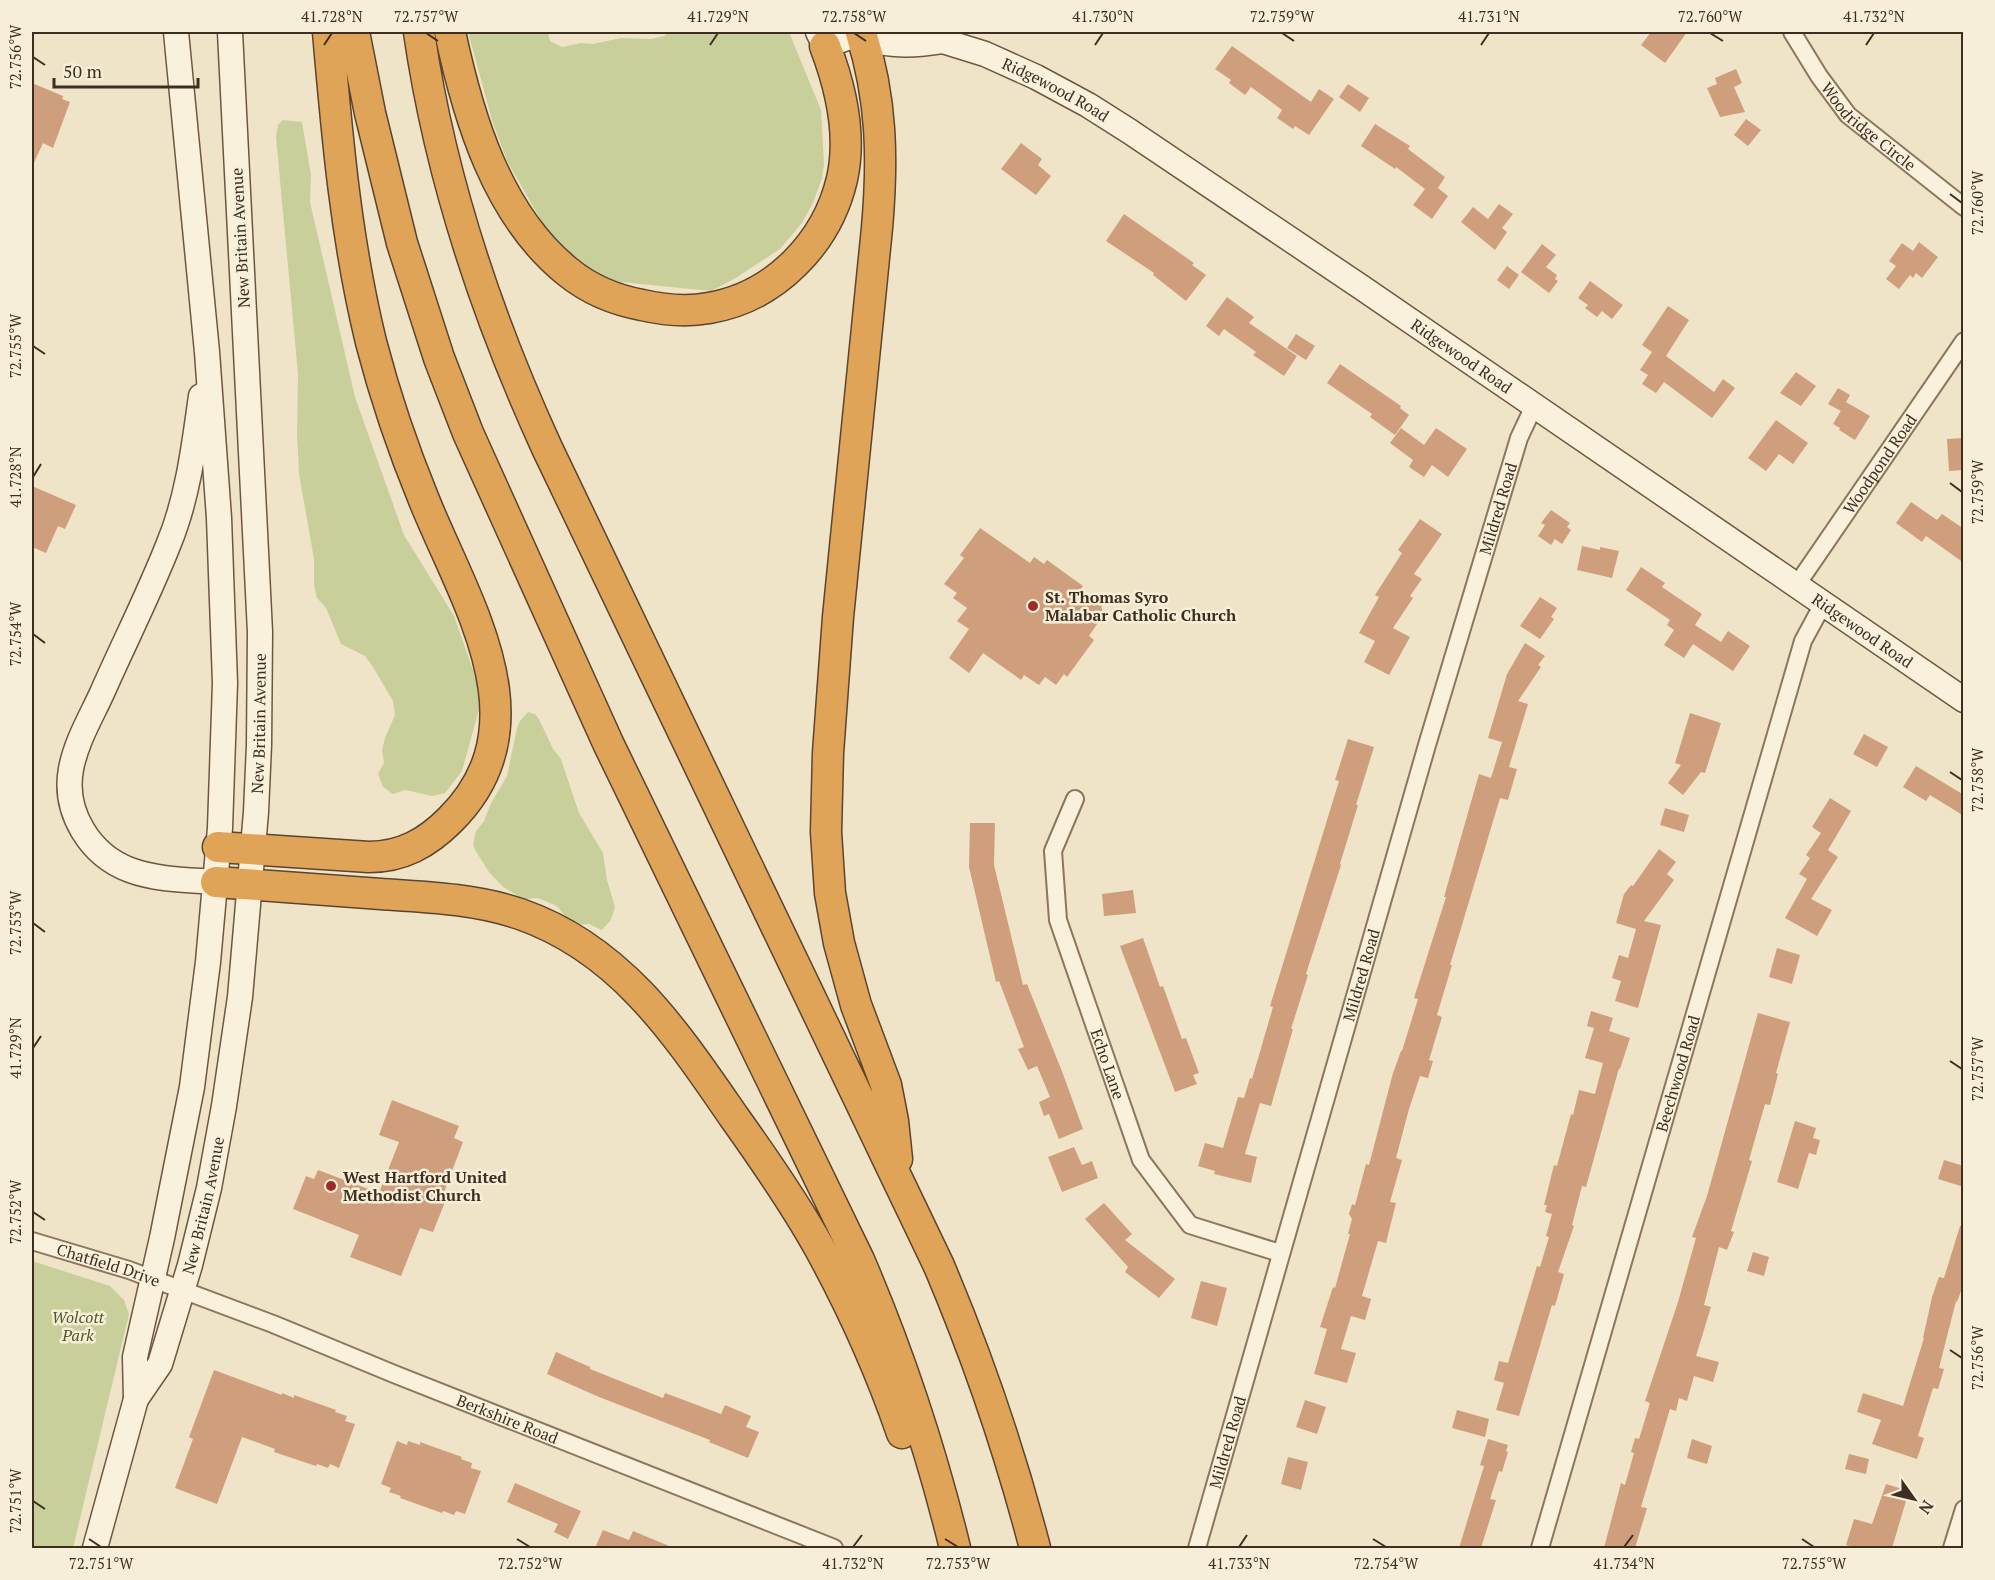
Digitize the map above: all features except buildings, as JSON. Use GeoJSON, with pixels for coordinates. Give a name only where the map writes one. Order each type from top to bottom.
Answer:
{"type":"FeatureCollection","features":[{"type":"Feature","properties":{"kind":"highway"},"geometry":{"type":"LineString","coordinates":[[218,847],[369,858],[394,855],[417,846],[444,826],[473,794],[489,763],[496,732],[494,689],[486,652],[468,601],[407,458],[381,377],[363,307],[346,214],[328,32]]}},
{"type":"Feature","properties":{"kind":"highway"},"geometry":{"type":"LineString","coordinates":[[354,32],[370,113],[402,243],[424,317],[454,398],[603,732],[859,1260],[905,1377],[955,1548]]}},
{"type":"Feature","properties":{"kind":"highway"},"geometry":{"type":"LineString","coordinates":[[419,32],[437,130],[454,202],[489,312],[514,374],[616,595],[943,1276],[985,1383],[1005,1442],[1035,1548]]}},
{"type":"Feature","properties":{"kind":"highway"},"geometry":{"type":"LineString","coordinates":[[450,32],[462,80],[485,150],[507,199],[532,236],[567,271],[593,288],[636,304],[671,310],[709,308],[754,293],[777,279],[796,263],[812,245],[825,224],[842,178],[846,142],[839,91],[821,39]]}},
{"type":"Feature","properties":{"kind":"highway"},"geometry":{"type":"LineString","coordinates":[[861,32],[879,117],[881,175],[838,617],[828,753],[826,832],[830,893],[839,943],[856,1005],[886,1085],[894,1129],[898,1179]]}},
{"type":"Feature","properties":{"kind":"highway"},"geometry":{"type":"LineString","coordinates":[[216,882],[415,896],[503,909],[533,919],[571,938],[627,980],[668,1025],[720,1097],[818,1245],[869,1348],[911,1454],[946,1515]]}},
{"type":"Feature","properties":{"kind":"main road","name":"New Britain Avenue"},"geometry":{"type":"LineString","coordinates":[[94,1548],[136,1399],[135,1357],[180,1150],[195,1064],[207,971],[218,847],[225,714],[219,518],[207,352],[176,32]]}},
{"type":"Feature","properties":{"kind":"main road","name":"New Britain Avenue"},"geometry":{"type":"LineString","coordinates":[[136,1399],[160,1364],[183,1290],[206,1202],[224,1106],[240,997],[253,849],[259,745],[260,632],[230,32]]}},
{"type":"Feature","properties":{"kind":"main road"},"geometry":{"type":"LineString","coordinates":[[821,39],[861,32]]}},
{"type":"Feature","properties":{"kind":"main road","name":"Ridgewood Road"},"geometry":{"type":"LineString","coordinates":[[861,32],[884,42],[916,45],[937,36],[1036,77],[1129,130],[1964,700]]}},
{"type":"Feature","properties":{"kind":"main road"},"geometry":{"type":"LineString","coordinates":[[207,352],[190,464],[176,524],[86,727],[72,768],[70,788],[73,809],[83,831],[93,844],[111,860],[147,875],[216,882]]}},
{"type":"Feature","properties":{"kind":"street","name":"Woodridge Circle"},"geometry":{"type":"LineString","coordinates":[[1798,35],[1819,76],[1848,115],[1964,207]]}},
{"type":"Feature","properties":{"kind":"street","name":"Woodpond Road"},"geometry":{"type":"LineString","coordinates":[[1796,585],[1964,341]]}},
{"type":"Feature","properties":{"kind":"street","name":"Mildred Road"},"geometry":{"type":"LineString","coordinates":[[1197,1548],[1427,745],[1515,449],[1534,406]]}},
{"type":"Feature","properties":{"kind":"street","name":"Beechwood Road"},"geometry":{"type":"LineString","coordinates":[[1539,1548],[1803,641],[1823,604]]}},
{"type":"Feature","properties":{"kind":"street","name":"Echo Lane"},"geometry":{"type":"LineString","coordinates":[[1075,799],[1053,851],[1058,920],[1142,1160],[1190,1225],[1280,1253]]}},
{"type":"Feature","properties":{"kind":"street","name":"Chatfield Drive"},"geometry":{"type":"LineString","coordinates":[[32,1240],[183,1290]]}},
{"type":"Feature","properties":{"kind":"street","name":"Berkshire Road"},"geometry":{"type":"LineString","coordinates":[[183,1290],[834,1548]]}},
{"type":"Feature","properties":{"kind":"street"},"geometry":{"type":"LineString","coordinates":[[1952,1548],[1964,1509]]}},
{"type":"Feature","properties":{"kind":"green space"},"geometry":{"type":"Polygon","coordinates":[[[468,32],[548,32],[550,41],[562,47],[621,38],[651,39],[664,36],[669,32],[789,32],[821,110],[824,164],[822,178],[813,203],[802,223],[780,249],[711,291],[620,282],[607,278],[581,263],[561,247],[546,229],[507,161],[492,120],[468,32]]]}},
{"type":"Feature","properties":{"kind":"green space"},"geometry":{"type":"Polygon","coordinates":[[[283,120],[302,122],[311,175],[310,202],[355,397],[404,535],[454,616],[481,693],[480,706],[462,771],[445,793],[432,796],[406,790],[393,794],[383,787],[378,774],[384,763],[382,750],[385,738],[395,715],[393,701],[365,656],[341,644],[326,608],[317,598],[314,585],[314,559],[299,474],[298,374],[276,137],[278,125],[283,120]]]}},
{"type":"Feature","properties":{"kind":"green space"},"geometry":{"type":"Polygon","coordinates":[[[528,712],[535,714],[539,719],[553,749],[561,759],[579,813],[603,853],[607,880],[615,907],[611,920],[602,930],[589,924],[575,925],[557,906],[538,898],[520,897],[503,887],[489,872],[475,850],[473,844],[476,831],[484,821],[491,803],[507,776],[517,728],[528,712]]]}},
{"type":"Feature","properties":{"kind":"green space","name":"Wolcott Park"},"geometry":{"type":"Polygon","coordinates":[[[32,1261],[110,1286],[124,1300],[129,1314],[73,1548],[32,1548],[32,1261]]]}},
{"type":"Feature","properties":{"kind":"place","name":"St. Thomas Syro Malabar Catholic Church"},"geometry":{"type":"Point","coordinates":[1033,606]}},
{"type":"Feature","properties":{"kind":"place","name":"West Hartford United Methodist Church"},"geometry":{"type":"Point","coordinates":[331,1186]}}]}
